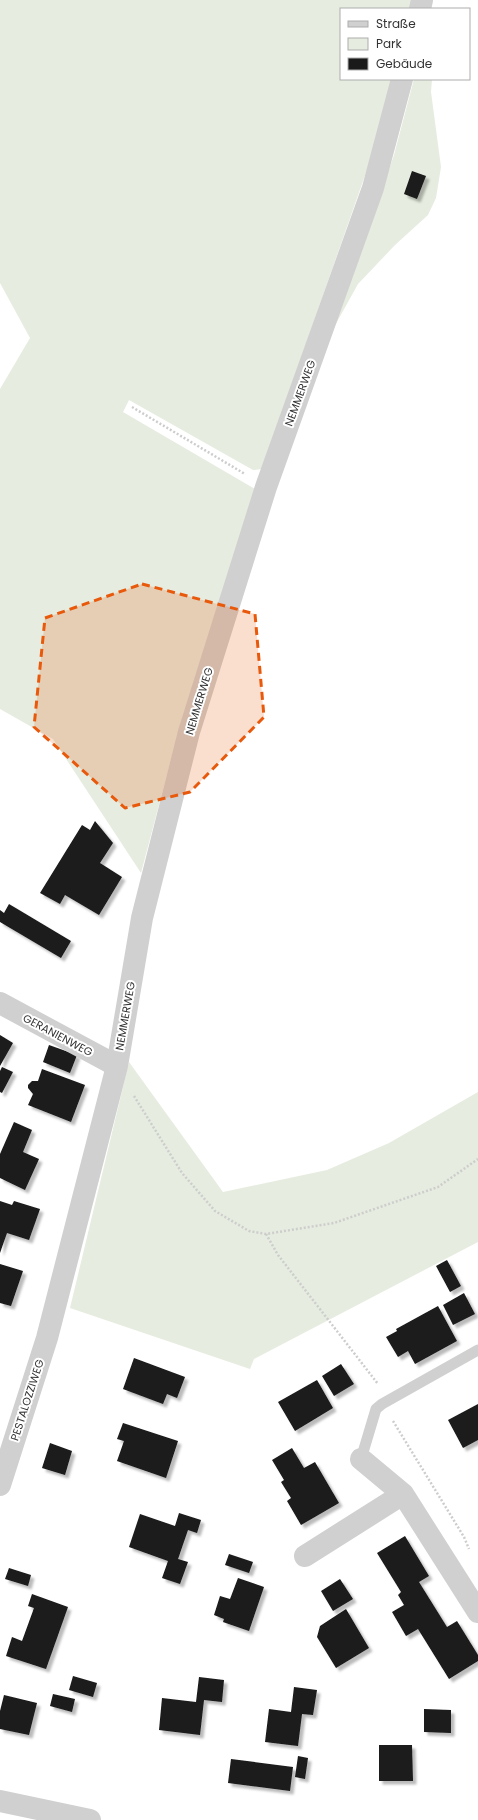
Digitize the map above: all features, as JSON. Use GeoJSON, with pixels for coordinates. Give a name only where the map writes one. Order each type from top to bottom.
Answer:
{"type":"FeatureCollection","features":[{"type":"Feature","properties":{"kind":"street","name":"NEMMERWEG"},"geometry":{"type":"LineString","coordinates":[[47,1338],[117,1066],[142,918],[189,732],[266,487],[373,188],[402,80]]}},
{"type":"Feature","properties":{"kind":"street","name":"GERANIENWEG"},"geometry":{"type":"LineString","coordinates":[[0,1003],[117,1066]]}},
{"type":"Feature","properties":{"kind":"street","name":"PESTALOZZIWEG"},"geometry":{"type":"LineString","coordinates":[[0,1485],[47,1338]]}},
{"type":"Feature","properties":{"kind":"street"},"geometry":{"type":"LineString","coordinates":[[361,1459],[403,1494],[478,1612]]}},
{"type":"Feature","properties":{"kind":"street"},"geometry":{"type":"LineString","coordinates":[[305,1556],[403,1494]]}},
{"type":"Feature","properties":{"kind":"street"},"geometry":{"type":"LineString","coordinates":[[0,1801],[90,1820]]}},
{"type":"Feature","properties":{"kind":"lane"},"geometry":{"type":"LineString","coordinates":[[361,1459],[376,1409],[382,1404],[478,1350]]}},
{"type":"Feature","properties":{"kind":"path"},"geometry":{"type":"LineString","coordinates":[[132,407],[266,487]]}},
{"type":"Feature","properties":{"kind":"path"},"geometry":{"type":"LineString","coordinates":[[117,1066],[182,1173],[215,1211],[249,1231],[266,1234],[334,1223],[438,1187],[478,1159]]}},
{"type":"Feature","properties":{"kind":"path"},"geometry":{"type":"LineString","coordinates":[[266,1234],[278,1255],[378,1383],[382,1404],[464,1537],[471,1554]]}},
{"type":"Feature","properties":{"kind":"highlighted area"},"geometry":{"type":"Polygon","coordinates":[[[142,584],[255,614],[264,717],[190,792],[125,808],[34,727],[45,618],[142,584]]]}},
{"type":"Feature","properties":{"kind":"green space"},"geometry":{"type":"Polygon","coordinates":[[[0,0],[413,0],[411,8],[340,8],[340,80],[394,80],[382,127],[262,469],[253,470],[129,400],[123,412],[255,489],[180,725],[141,873],[53,739],[0,709],[0,389],[30,338],[0,283],[0,0]]]}},
{"type":"Feature","properties":{"kind":"green space"},"geometry":{"type":"Polygon","coordinates":[[[414,80],[432,80],[431,92],[441,167],[436,198],[428,215],[395,245],[358,284],[333,329],[394,155],[414,80]]]}},
{"type":"Feature","properties":{"kind":"green space"},"geometry":{"type":"Polygon","coordinates":[[[129,1062],[223,1192],[327,1170],[389,1143],[478,1092],[478,1242],[254,1359],[250,1369],[70,1308],[129,1062]]]}},
{"type":"Feature","properties":{"kind":"building"},"geometry":{"type":"Polygon","coordinates":[[[412,171],[426,176],[417,199],[404,194],[412,171]]]}},
{"type":"Feature","properties":{"kind":"building"},"geometry":{"type":"Polygon","coordinates":[[[95,821],[113,843],[100,863],[122,877],[99,915],[65,895],[60,904],[40,893],[82,825],[90,830],[95,821]]]}},
{"type":"Feature","properties":{"kind":"building"},"geometry":{"type":"Polygon","coordinates":[[[9,904],[71,941],[61,958],[0,922],[0,910],[4,913],[9,904]]]}},
{"type":"Feature","properties":{"kind":"building"},"geometry":{"type":"Polygon","coordinates":[[[0,1035],[13,1043],[0,1066],[0,1035]]]}},
{"type":"Feature","properties":{"kind":"building"},"geometry":{"type":"Polygon","coordinates":[[[49,1045],[77,1055],[70,1073],[43,1062],[49,1045]]]}},
{"type":"Feature","properties":{"kind":"building"},"geometry":{"type":"Polygon","coordinates":[[[2,1067],[13,1072],[2,1093],[0,1092],[0,1071],[2,1067]]]}},
{"type":"Feature","properties":{"kind":"building"},"geometry":{"type":"Polygon","coordinates":[[[42,1069],[85,1085],[71,1122],[28,1105],[33,1094],[28,1088],[28,1085],[32,1081],[38,1081],[42,1069]]]}},
{"type":"Feature","properties":{"kind":"building"},"geometry":{"type":"Polygon","coordinates":[[[14,1122],[32,1130],[23,1152],[39,1159],[25,1190],[0,1178],[0,1154],[14,1122]]]}},
{"type":"Feature","properties":{"kind":"building"},"geometry":{"type":"Polygon","coordinates":[[[0,1201],[12,1205],[14,1201],[40,1209],[29,1240],[7,1233],[0,1253],[0,1201]]]}},
{"type":"Feature","properties":{"kind":"building"},"geometry":{"type":"Polygon","coordinates":[[[447,1260],[461,1286],[450,1292],[436,1266],[447,1260]]]}},
{"type":"Feature","properties":{"kind":"building"},"geometry":{"type":"Polygon","coordinates":[[[0,1264],[23,1271],[11,1306],[0,1303],[0,1264]]]}},
{"type":"Feature","properties":{"kind":"building"},"geometry":{"type":"Polygon","coordinates":[[[464,1293],[475,1314],[453,1325],[443,1305],[464,1293]]]}},
{"type":"Feature","properties":{"kind":"building"},"geometry":{"type":"Polygon","coordinates":[[[438,1306],[457,1341],[415,1364],[408,1351],[398,1357],[386,1337],[397,1331],[396,1329],[438,1306]]]}},
{"type":"Feature","properties":{"kind":"building"},"geometry":{"type":"Polygon","coordinates":[[[134,1358],[185,1377],[177,1398],[167,1394],[163,1404],[123,1389],[134,1358]]]}},
{"type":"Feature","properties":{"kind":"building"},"geometry":{"type":"Polygon","coordinates":[[[341,1364],[354,1384],[334,1396],[322,1376],[341,1364]]]}},
{"type":"Feature","properties":{"kind":"building"},"geometry":{"type":"Polygon","coordinates":[[[317,1380],[333,1408],[295,1431],[278,1402],[317,1380]]]}},
{"type":"Feature","properties":{"kind":"building"},"geometry":{"type":"Polygon","coordinates":[[[478,1404],[478,1440],[463,1448],[448,1420],[478,1404]]]}},
{"type":"Feature","properties":{"kind":"building"},"geometry":{"type":"Polygon","coordinates":[[[123,1423],[178,1441],[166,1478],[117,1461],[124,1441],[117,1439],[123,1423]]]}},
{"type":"Feature","properties":{"kind":"building"},"geometry":{"type":"Polygon","coordinates":[[[50,1443],[72,1451],[65,1475],[42,1468],[50,1443]]]}},
{"type":"Feature","properties":{"kind":"building"},"geometry":{"type":"Polygon","coordinates":[[[292,1448],[304,1468],[315,1462],[339,1503],[301,1525],[287,1501],[291,1498],[281,1482],[284,1480],[272,1460],[292,1448]]]}},
{"type":"Feature","properties":{"kind":"building"},"geometry":{"type":"Polygon","coordinates":[[[179,1513],[201,1520],[197,1533],[188,1530],[178,1559],[188,1562],[180,1584],[162,1578],[168,1561],[129,1547],[140,1514],[175,1526],[179,1513]]]}},
{"type":"Feature","properties":{"kind":"building"},"geometry":{"type":"Polygon","coordinates":[[[405,1536],[429,1576],[419,1582],[447,1627],[457,1621],[478,1655],[478,1661],[449,1679],[418,1629],[406,1636],[392,1612],[404,1605],[398,1595],[401,1592],[377,1553],[405,1536]]]}},
{"type":"Feature","properties":{"kind":"building"},"geometry":{"type":"Polygon","coordinates":[[[229,1554],[253,1562],[249,1573],[225,1565],[229,1554]]]}},
{"type":"Feature","properties":{"kind":"building"},"geometry":{"type":"Polygon","coordinates":[[[9,1568],[31,1575],[28,1586],[5,1579],[9,1568]]]}},
{"type":"Feature","properties":{"kind":"building"},"geometry":{"type":"Polygon","coordinates":[[[238,1578],[264,1587],[249,1631],[223,1622],[224,1619],[214,1615],[220,1596],[230,1599],[238,1578]]]}},
{"type":"Feature","properties":{"kind":"building"},"geometry":{"type":"Polygon","coordinates":[[[340,1579],[353,1599],[333,1611],[321,1591],[340,1579]]]}},
{"type":"Feature","properties":{"kind":"building"},"geometry":{"type":"Polygon","coordinates":[[[32,1594],[68,1607],[46,1669],[6,1656],[12,1637],[22,1641],[34,1608],[28,1606],[32,1594]]]}},
{"type":"Feature","properties":{"kind":"building"},"geometry":{"type":"Polygon","coordinates":[[[346,1609],[369,1648],[336,1668],[317,1637],[320,1626],[346,1609]]]}},
{"type":"Feature","properties":{"kind":"building"},"geometry":{"type":"Polygon","coordinates":[[[73,1676],[97,1683],[93,1697],[69,1690],[73,1676]]]}},
{"type":"Feature","properties":{"kind":"building"},"geometry":{"type":"Polygon","coordinates":[[[199,1677],[224,1680],[222,1702],[204,1700],[200,1735],[159,1730],[162,1698],[196,1702],[199,1677]]]}},
{"type":"Feature","properties":{"kind":"building"},"geometry":{"type":"Polygon","coordinates":[[[294,1687],[317,1690],[313,1715],[302,1714],[298,1746],[265,1742],[269,1709],[291,1712],[294,1687]]]}},
{"type":"Feature","properties":{"kind":"building"},"geometry":{"type":"Polygon","coordinates":[[[53,1694],[75,1699],[72,1712],[50,1706],[53,1694]]]}},
{"type":"Feature","properties":{"kind":"building"},"geometry":{"type":"Polygon","coordinates":[[[4,1695],[37,1703],[29,1735],[0,1729],[0,1711],[4,1695]]]}},
{"type":"Feature","properties":{"kind":"building"},"geometry":{"type":"Polygon","coordinates":[[[424,1709],[451,1710],[451,1733],[424,1732],[424,1709]]]}},
{"type":"Feature","properties":{"kind":"building"},"geometry":{"type":"Polygon","coordinates":[[[379,1745],[412,1745],[413,1781],[379,1781],[379,1745]]]}},
{"type":"Feature","properties":{"kind":"building"},"geometry":{"type":"Polygon","coordinates":[[[298,1756],[308,1758],[305,1779],[295,1777],[298,1756]]]}},
{"type":"Feature","properties":{"kind":"building"},"geometry":{"type":"Polygon","coordinates":[[[231,1759],[293,1767],[290,1791],[228,1783],[231,1759]]]}}]}
